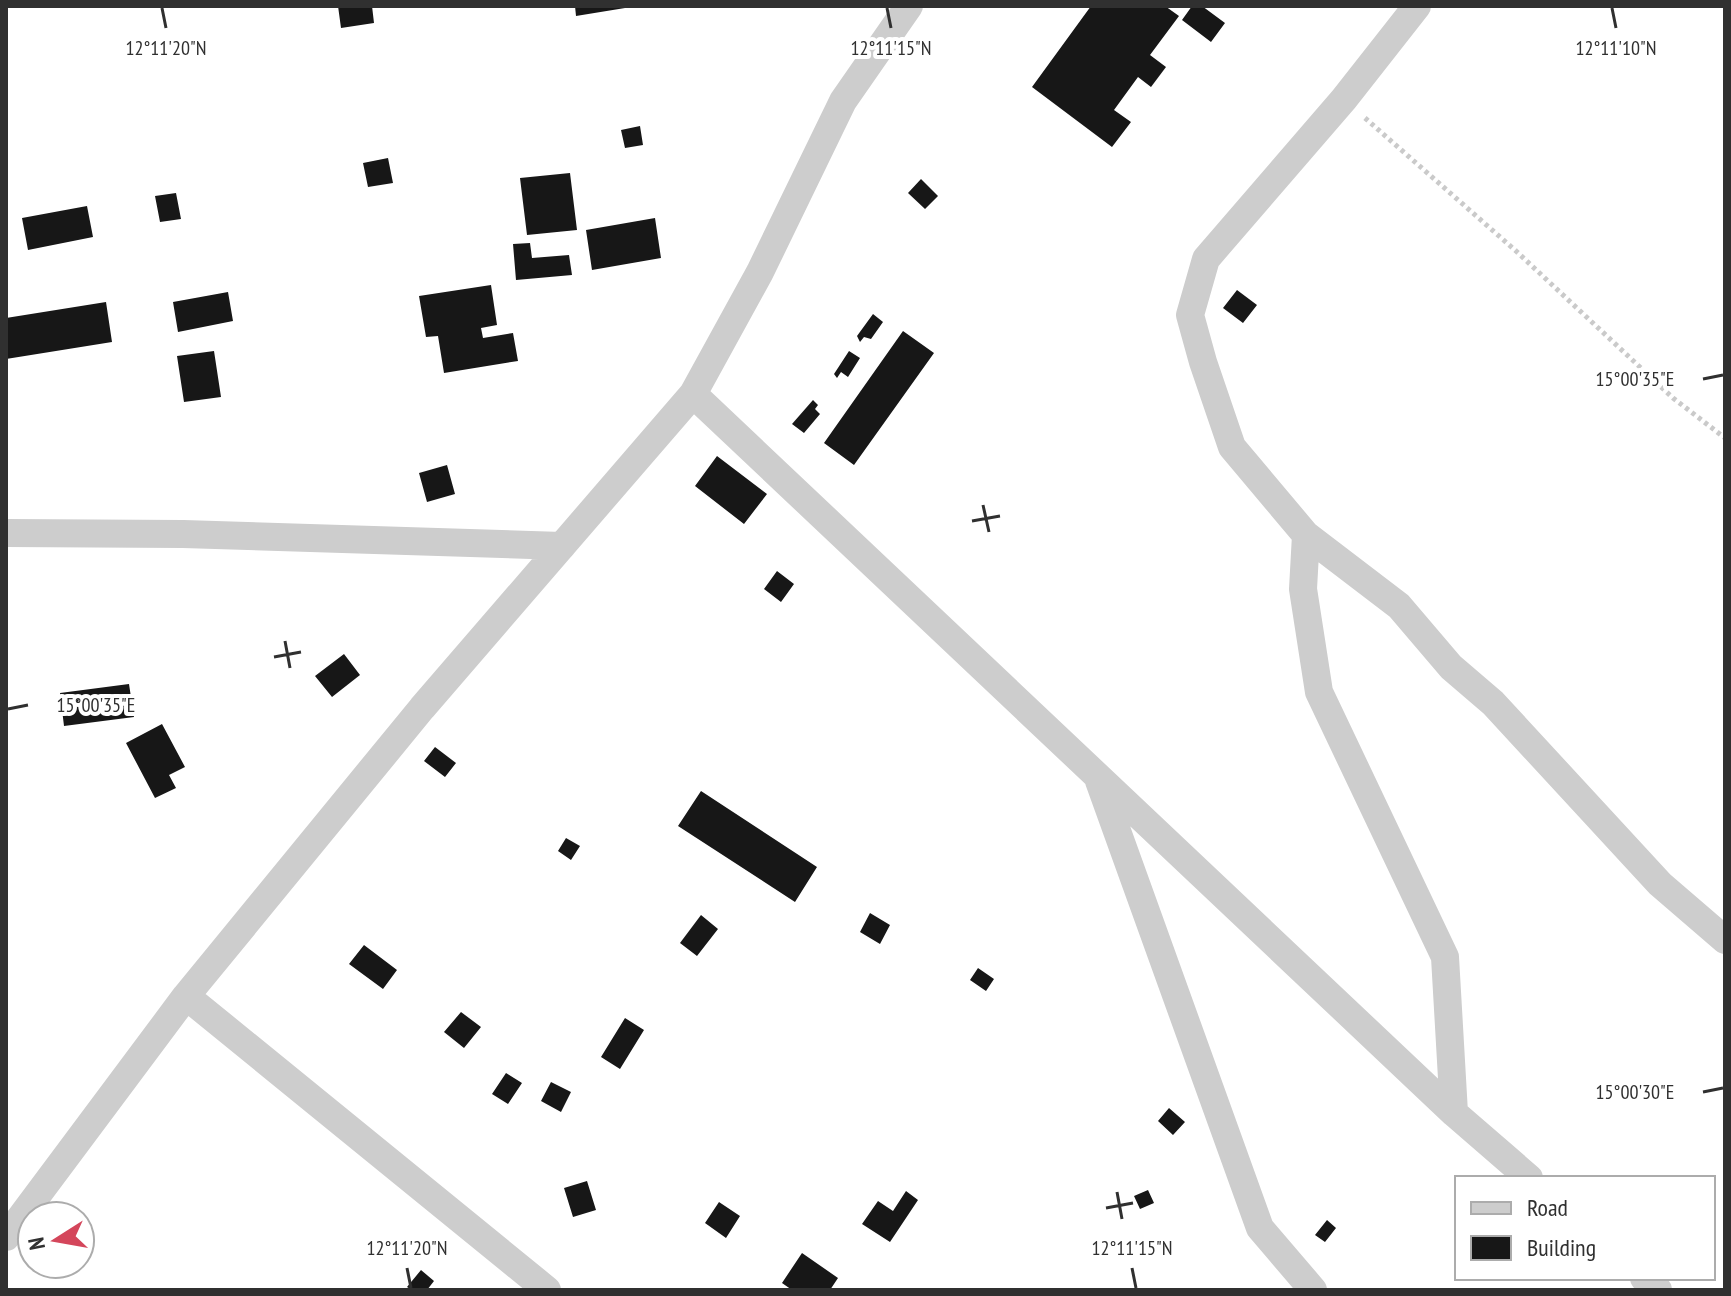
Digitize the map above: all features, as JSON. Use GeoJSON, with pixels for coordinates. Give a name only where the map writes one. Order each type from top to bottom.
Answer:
{"type":"FeatureCollection","features":[{"type":"Feature","properties":{"kind":"street"},"geometry":{"type":"LineString","coordinates":[[6,1237],[186,996],[422,708],[693,394],[760,272],[843,101],[909,6]]}},
{"type":"Feature","properties":{"kind":"street"},"geometry":{"type":"LineString","coordinates":[[1417,6],[1344,99],[1206,259],[1190,315],[1203,362],[1232,447],[1306,535],[1399,606],[1451,667],[1493,703],[1660,884],[1725,940]]}},
{"type":"Feature","properties":{"kind":"street"},"geometry":{"type":"LineString","coordinates":[[693,394],[1454,1113],[1527,1176]]}},
{"type":"Feature","properties":{"kind":"street"},"geometry":{"type":"LineString","coordinates":[[6,533],[183,534],[562,546]]}},
{"type":"Feature","properties":{"kind":"street"},"geometry":{"type":"LineString","coordinates":[[1306,535],[1303,589],[1319,692],[1445,957],[1454,1113]]}},
{"type":"Feature","properties":{"kind":"street"},"geometry":{"type":"LineString","coordinates":[[1098,776],[1260,1228],[1313,1290]]}},
{"type":"Feature","properties":{"kind":"street"},"geometry":{"type":"LineString","coordinates":[[186,996],[547,1290]]}},
{"type":"Feature","properties":{"kind":"path"},"geometry":{"type":"LineString","coordinates":[[1344,99],[1516,251],[1673,398],[1725,438]]}},
{"type":"Feature","properties":{"kind":"building"},"geometry":{"type":"Polygon","coordinates":[[[338,6],[372,6],[374,23],[341,28],[338,6]]]}},
{"type":"Feature","properties":{"kind":"building"},"geometry":{"type":"Polygon","coordinates":[[[575,6],[625,6],[625,8],[576,16],[575,6]]]}},
{"type":"Feature","properties":{"kind":"building"},"geometry":{"type":"Polygon","coordinates":[[[1091,6],[1165,6],[1179,16],[1150,55],[1166,67],[1151,87],[1138,77],[1114,110],[1131,122],[1112,147],[1032,87],[1091,6]]]}},
{"type":"Feature","properties":{"kind":"building"},"geometry":{"type":"Polygon","coordinates":[[[1192,6],[1202,6],[1225,23],[1211,42],[1182,20],[1192,6]]]}},
{"type":"Feature","properties":{"kind":"building"},"geometry":{"type":"Polygon","coordinates":[[[640,126],[643,145],[625,148],[621,130],[640,126]]]}},
{"type":"Feature","properties":{"kind":"building"},"geometry":{"type":"Polygon","coordinates":[[[388,158],[393,183],[368,187],[363,163],[388,158]]]}},
{"type":"Feature","properties":{"kind":"building"},"geometry":{"type":"Polygon","coordinates":[[[570,173],[577,230],[527,235],[520,178],[570,173]]]}},
{"type":"Feature","properties":{"kind":"building"},"geometry":{"type":"Polygon","coordinates":[[[921,179],[938,196],[925,209],[908,193],[921,179]]]}},
{"type":"Feature","properties":{"kind":"building"},"geometry":{"type":"Polygon","coordinates":[[[176,193],[181,219],[160,222],[155,196],[176,193]]]}},
{"type":"Feature","properties":{"kind":"building"},"geometry":{"type":"Polygon","coordinates":[[[87,206],[93,237],[28,250],[22,218],[87,206]]]}},
{"type":"Feature","properties":{"kind":"building"},"geometry":{"type":"Polygon","coordinates":[[[655,218],[661,258],[592,270],[586,230],[655,218]]]}},
{"type":"Feature","properties":{"kind":"building"},"geometry":{"type":"Polygon","coordinates":[[[530,243],[532,258],[569,255],[572,275],[516,280],[513,244],[530,243]]]}},
{"type":"Feature","properties":{"kind":"building"},"geometry":{"type":"Polygon","coordinates":[[[491,285],[497,325],[481,328],[483,338],[513,333],[518,361],[444,373],[438,336],[426,337],[419,296],[491,285]]]}},
{"type":"Feature","properties":{"kind":"building"},"geometry":{"type":"Polygon","coordinates":[[[1237,290],[1257,305],[1243,323],[1223,308],[1237,290]]]}},
{"type":"Feature","properties":{"kind":"building"},"geometry":{"type":"Polygon","coordinates":[[[228,292],[233,321],[178,332],[173,302],[228,292]]]}},
{"type":"Feature","properties":{"kind":"building"},"geometry":{"type":"Polygon","coordinates":[[[106,302],[112,342],[6,359],[6,318],[106,302]]]}},
{"type":"Feature","properties":{"kind":"building"},"geometry":{"type":"Polygon","coordinates":[[[873,314],[883,322],[871,339],[864,337],[860,342],[857,336],[873,314]]]}},
{"type":"Feature","properties":{"kind":"building"},"geometry":{"type":"Polygon","coordinates":[[[903,331],[934,353],[854,465],[824,443],[903,331]]]}},
{"type":"Feature","properties":{"kind":"building"},"geometry":{"type":"Polygon","coordinates":[[[214,351],[221,397],[184,402],[177,356],[214,351]]]}},
{"type":"Feature","properties":{"kind":"building"},"geometry":{"type":"Polygon","coordinates":[[[849,351],[860,358],[848,377],[841,372],[837,378],[834,374],[849,351]]]}},
{"type":"Feature","properties":{"kind":"building"},"geometry":{"type":"Polygon","coordinates":[[[813,400],[820,414],[804,433],[792,424],[813,400]]]}},
{"type":"Feature","properties":{"kind":"building"},"geometry":{"type":"Polygon","coordinates":[[[717,456],[767,494],[744,524],[695,486],[717,456]]]}},
{"type":"Feature","properties":{"kind":"building"},"geometry":{"type":"Polygon","coordinates":[[[447,465],[455,494],[427,502],[419,473],[447,465]]]}},
{"type":"Feature","properties":{"kind":"building"},"geometry":{"type":"Polygon","coordinates":[[[777,571],[794,584],[781,602],[764,589],[777,571]]]}},
{"type":"Feature","properties":{"kind":"building"},"geometry":{"type":"Polygon","coordinates":[[[344,654],[360,675],[332,697],[315,676],[344,654]]]}},
{"type":"Feature","properties":{"kind":"building"},"geometry":{"type":"Polygon","coordinates":[[[129,684],[134,717],[64,726],[60,693],[129,684]]]}},
{"type":"Feature","properties":{"kind":"building"},"geometry":{"type":"Polygon","coordinates":[[[162,724],[185,767],[169,775],[176,788],[155,798],[126,743],[162,724]]]}},
{"type":"Feature","properties":{"kind":"building"},"geometry":{"type":"Polygon","coordinates":[[[435,747],[456,763],[445,777],[424,761],[435,747]]]}},
{"type":"Feature","properties":{"kind":"building"},"geometry":{"type":"Polygon","coordinates":[[[701,791],[817,867],[795,902],[678,826],[701,791]]]}},
{"type":"Feature","properties":{"kind":"building"},"geometry":{"type":"Polygon","coordinates":[[[566,838],[580,846],[571,860],[558,851],[566,838]]]}},
{"type":"Feature","properties":{"kind":"building"},"geometry":{"type":"Polygon","coordinates":[[[870,913],[890,925],[880,944],[860,932],[870,913]]]}},
{"type":"Feature","properties":{"kind":"building"},"geometry":{"type":"Polygon","coordinates":[[[701,915],[718,929],[697,956],[680,943],[701,915]]]}},
{"type":"Feature","properties":{"kind":"building"},"geometry":{"type":"Polygon","coordinates":[[[364,945],[397,970],[383,989],[349,964],[364,945]]]}},
{"type":"Feature","properties":{"kind":"building"},"geometry":{"type":"Polygon","coordinates":[[[978,968],[994,979],[986,991],[970,980],[978,968]]]}},
{"type":"Feature","properties":{"kind":"building"},"geometry":{"type":"Polygon","coordinates":[[[461,1012],[481,1027],[464,1048],[444,1032],[461,1012]]]}},
{"type":"Feature","properties":{"kind":"building"},"geometry":{"type":"Polygon","coordinates":[[[625,1018],[644,1030],[620,1069],[601,1057],[625,1018]]]}},
{"type":"Feature","properties":{"kind":"building"},"geometry":{"type":"Polygon","coordinates":[[[506,1073],[522,1083],[508,1104],[492,1094],[506,1073]]]}},
{"type":"Feature","properties":{"kind":"building"},"geometry":{"type":"Polygon","coordinates":[[[551,1082],[571,1092],[561,1112],[541,1101],[551,1082]]]}},
{"type":"Feature","properties":{"kind":"building"},"geometry":{"type":"Polygon","coordinates":[[[1169,1108],[1185,1122],[1173,1135],[1158,1121],[1169,1108]]]}},
{"type":"Feature","properties":{"kind":"building"},"geometry":{"type":"Polygon","coordinates":[[[587,1181],[596,1210],[573,1217],[564,1188],[587,1181]]]}},
{"type":"Feature","properties":{"kind":"building"},"geometry":{"type":"Polygon","coordinates":[[[1148,1190],[1154,1203],[1140,1209],[1134,1196],[1148,1190]]]}},
{"type":"Feature","properties":{"kind":"building"},"geometry":{"type":"Polygon","coordinates":[[[906,1191],[918,1200],[890,1242],[862,1224],[878,1201],[893,1211],[906,1191]]]}},
{"type":"Feature","properties":{"kind":"building"},"geometry":{"type":"Polygon","coordinates":[[[719,1202],[740,1216],[726,1238],[705,1223],[719,1202]]]}},
{"type":"Feature","properties":{"kind":"building"},"geometry":{"type":"Polygon","coordinates":[[[1327,1220],[1336,1228],[1325,1242],[1315,1235],[1327,1220]]]}},
{"type":"Feature","properties":{"kind":"building"},"geometry":{"type":"Polygon","coordinates":[[[802,1253],[838,1278],[830,1290],[792,1290],[782,1283],[802,1253]]]}},
{"type":"Feature","properties":{"kind":"building"},"geometry":{"type":"Polygon","coordinates":[[[421,1270],[434,1281],[427,1290],[407,1287],[421,1270]]]}}]}
